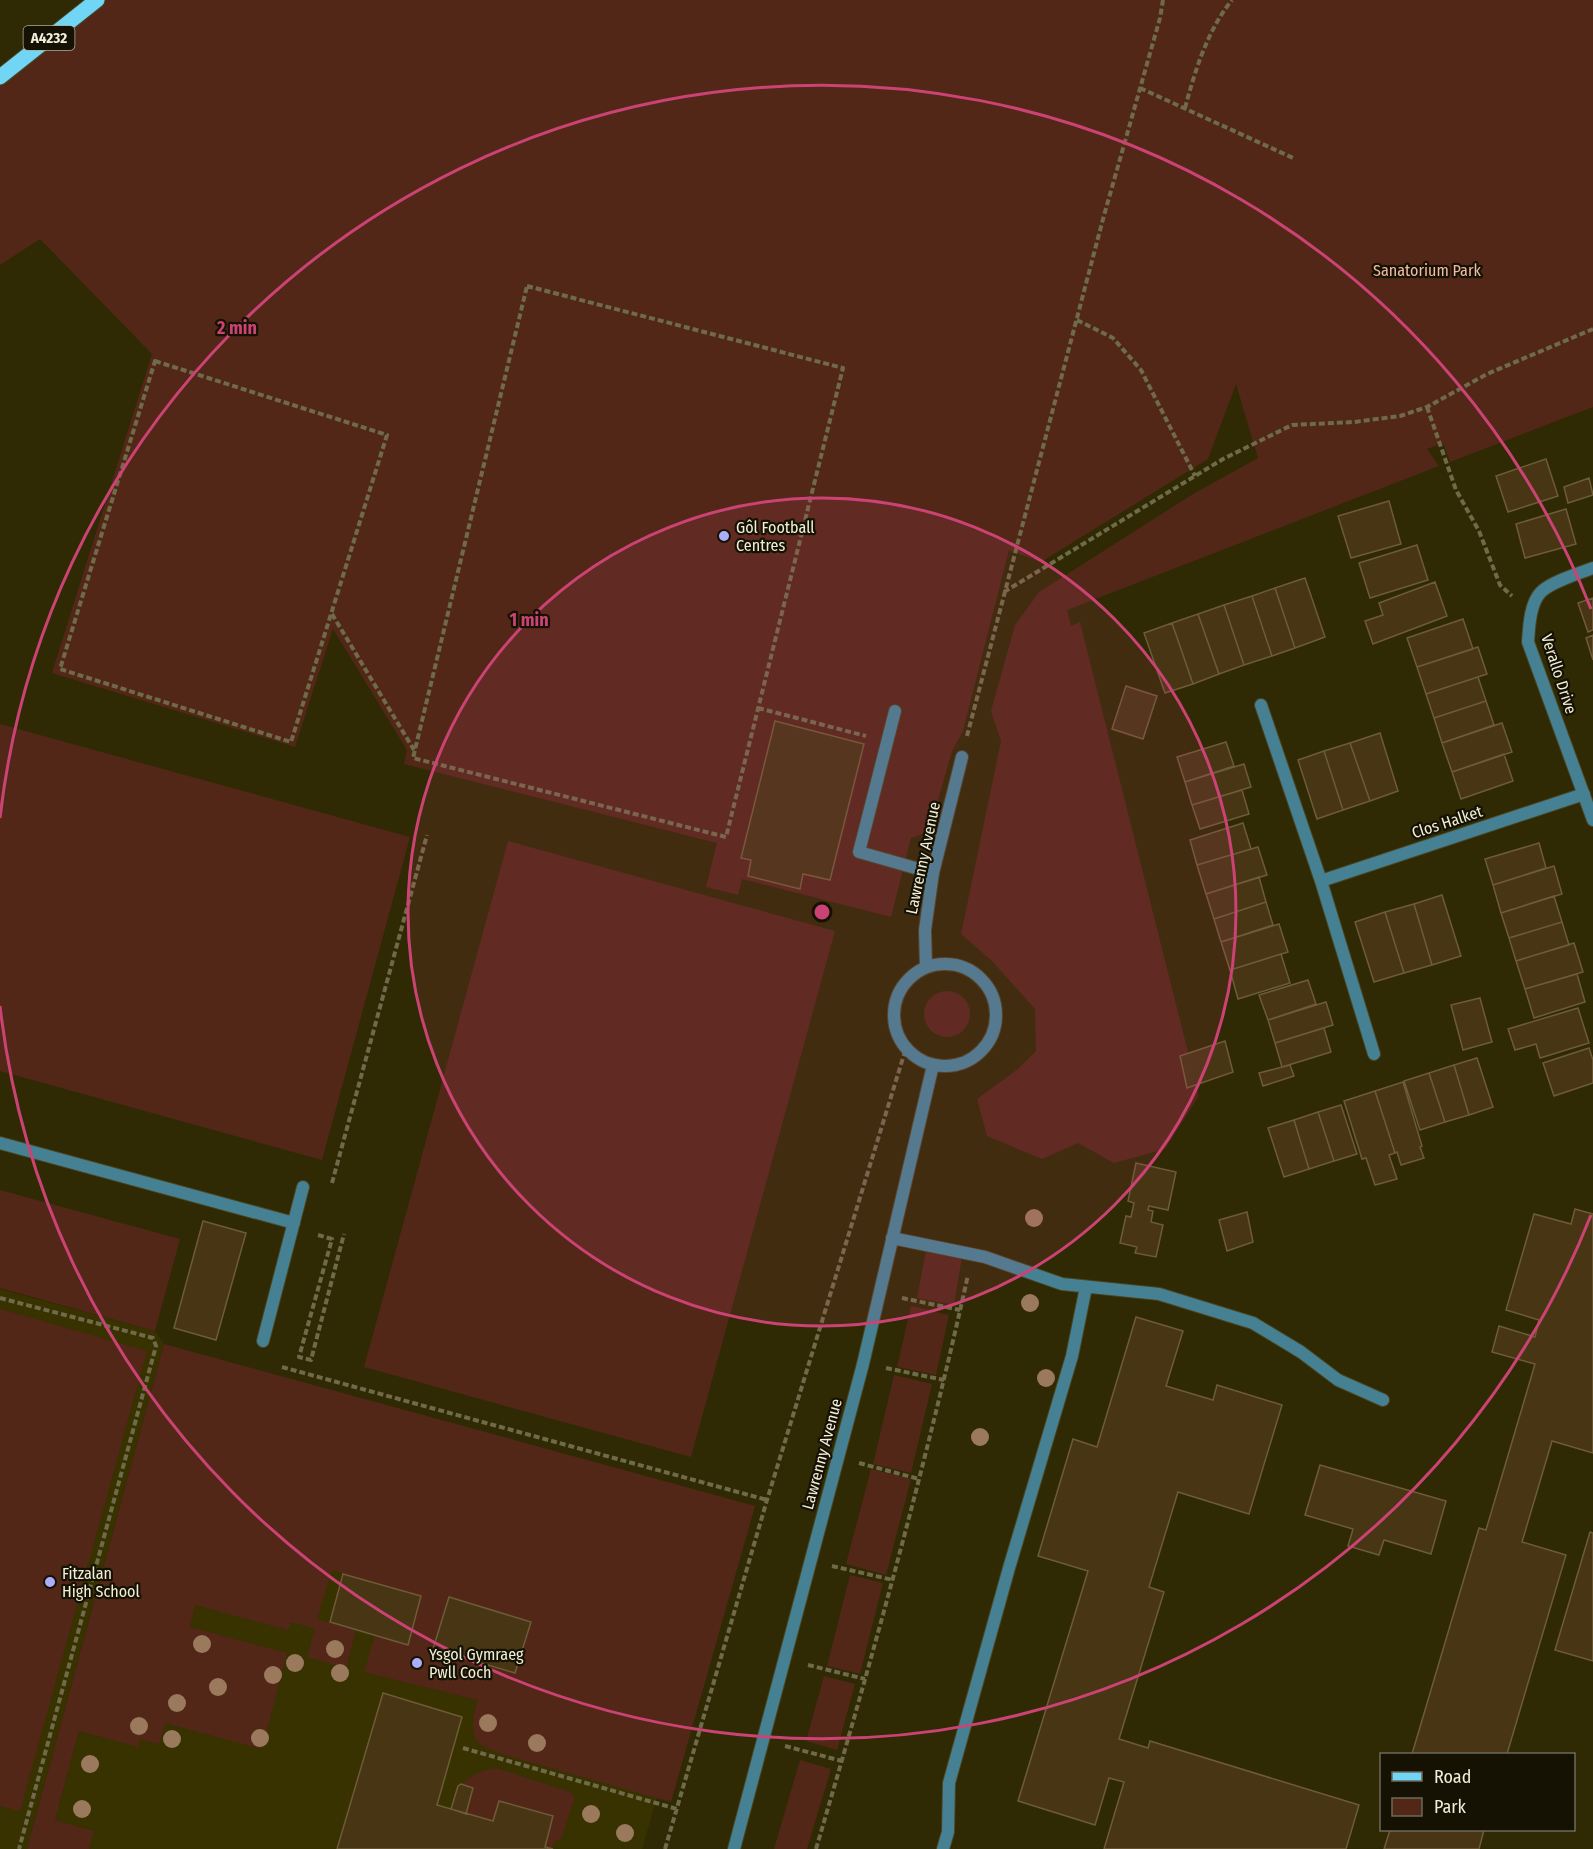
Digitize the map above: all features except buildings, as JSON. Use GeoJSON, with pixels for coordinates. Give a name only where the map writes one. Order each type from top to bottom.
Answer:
{"type":"FeatureCollection","features":[{"type":"Feature","properties":{"kind":"main road","name":"A4232"},"geometry":{"type":"LineString","coordinates":[[0,77],[97,0]]}},
{"type":"Feature","properties":{"kind":"street"},"geometry":{"type":"LineString","coordinates":[[1534,606],[1540,592],[1570,576],[1593,568]]}},
{"type":"Feature","properties":{"kind":"street","name":"Verallo Drive"},"geometry":{"type":"LineString","coordinates":[[1534,606],[1529,616],[1528,642],[1593,820]]}},
{"type":"Feature","properties":{"kind":"street"},"geometry":{"type":"LineString","coordinates":[[1261,705],[1321,881],[1374,1054]]}},
{"type":"Feature","properties":{"kind":"street"},"geometry":{"type":"LineString","coordinates":[[895,711],[859,852],[933,873]]}},
{"type":"Feature","properties":{"kind":"street","name":"Lawrenny Avenue"},"geometry":{"type":"LineString","coordinates":[[926,967],[925,930],[933,873],[962,757]]}},
{"type":"Feature","properties":{"kind":"street","name":"Clos Halket"},"geometry":{"type":"LineString","coordinates":[[1321,881],[1584,795]]}},
{"type":"Feature","properties":{"kind":"street"},"geometry":{"type":"LineString","coordinates":[[944,964],[961,966],[976,974],[988,987],[996,1003],[996,1021],[992,1038],[982,1052],[967,1062],[950,1067],[933,1065],[918,1059],[897,1035],[893,1018],[895,1002],[901,987],[926,967],[944,964]]}},
{"type":"Feature","properties":{"kind":"street","name":"Lawrenny Avenue"},"geometry":{"type":"LineString","coordinates":[[734,1849],[863,1364],[933,1065]]}},
{"type":"Feature","properties":{"kind":"street"},"geometry":{"type":"LineString","coordinates":[[0,1143],[294,1222]]}},
{"type":"Feature","properties":{"kind":"street"},"geometry":{"type":"LineString","coordinates":[[263,1341],[303,1187]]}},
{"type":"Feature","properties":{"kind":"street"},"geometry":{"type":"LineString","coordinates":[[892,1238],[984,1257],[1062,1284],[1159,1294],[1253,1323],[1301,1352],[1338,1380],[1383,1400]]}},
{"type":"Feature","properties":{"kind":"street"},"geometry":{"type":"LineString","coordinates":[[943,1849],[948,1832],[949,1783],[1009,1568],[1072,1356],[1086,1287]]}},
{"type":"Feature","properties":{"kind":"path"},"geometry":{"type":"LineString","coordinates":[[962,757],[1103,219],[1161,18],[1163,0]]}},
{"type":"Feature","properties":{"kind":"path"},"geometry":{"type":"LineString","coordinates":[[1185,108],[1196,69],[1221,13],[1232,0]]}},
{"type":"Feature","properties":{"kind":"path"},"geometry":{"type":"LineString","coordinates":[[1140,88],[1293,158]]}},
{"type":"Feature","properties":{"kind":"path"},"geometry":{"type":"LineString","coordinates":[[527,286],[843,368],[758,708],[726,837],[412,758],[527,286]]}},
{"type":"Feature","properties":{"kind":"path"},"geometry":{"type":"LineString","coordinates":[[1077,320],[1113,338],[1141,370],[1195,476]]}},
{"type":"Feature","properties":{"kind":"path"},"geometry":{"type":"LineString","coordinates":[[1004,592],[1223,459],[1292,425],[1354,422],[1400,416],[1427,407],[1487,374],[1593,330]]}},
{"type":"Feature","properties":{"kind":"path"},"geometry":{"type":"LineString","coordinates":[[332,614],[291,742],[60,669],[155,361],[387,435],[332,614],[414,751]]}},
{"type":"Feature","properties":{"kind":"path"},"geometry":{"type":"LineString","coordinates":[[1427,407],[1456,490],[1479,531],[1500,585],[1514,598],[1534,606]]}},
{"type":"Feature","properties":{"kind":"path"},"geometry":{"type":"LineString","coordinates":[[758,708],[887,742]]}},
{"type":"Feature","properties":{"kind":"path"},"geometry":{"type":"LineString","coordinates":[[332,1183],[427,835]]}},
{"type":"Feature","properties":{"kind":"path"},"geometry":{"type":"LineString","coordinates":[[665,1849],[767,1500],[906,1048]]}},
{"type":"Feature","properties":{"kind":"path"},"geometry":{"type":"LineString","coordinates":[[318,1236],[332,1239],[299,1357],[311,1360],[344,1234]]}},
{"type":"Feature","properties":{"kind":"path"},"geometry":{"type":"LineString","coordinates":[[816,1849],[919,1479],[972,1255]]}},
{"type":"Feature","properties":{"kind":"path"},"geometry":{"type":"LineString","coordinates":[[879,1294],[960,1310]]}},
{"type":"Feature","properties":{"kind":"path"},"geometry":{"type":"LineString","coordinates":[[0,1298],[153,1338],[156,1346],[19,1849]]}},
{"type":"Feature","properties":{"kind":"path"},"geometry":{"type":"LineString","coordinates":[[863,1364],[944,1380]]}},
{"type":"Feature","properties":{"kind":"path"},"geometry":{"type":"LineString","coordinates":[[282,1367],[767,1500]]}},
{"type":"Feature","properties":{"kind":"path"},"geometry":{"type":"LineString","coordinates":[[838,1458],[919,1479]]}},
{"type":"Feature","properties":{"kind":"path"},"geometry":{"type":"LineString","coordinates":[[811,1561],[892,1581]]}},
{"type":"Feature","properties":{"kind":"path"},"geometry":{"type":"LineString","coordinates":[[785,1659],[865,1679]]}},
{"type":"Feature","properties":{"kind":"path"},"geometry":{"type":"LineString","coordinates":[[763,1740],[842,1761]]}},
{"type":"Feature","properties":{"kind":"path"},"geometry":{"type":"LineString","coordinates":[[464,1748],[677,1809]]}},
{"type":"Feature","properties":{"kind":"shaded area","name":"Fitzalan High School"},"geometry":{"type":"Polygon","coordinates":[[[0,1289],[155,1331],[164,1344],[27,1849],[0,1849],[0,1289]]]}},
{"type":"Feature","properties":{"kind":"shaded area","name":"Ysgol Gymraeg Pwll Coch"},"geometry":{"type":"Polygon","coordinates":[[[217,1357],[657,1798],[642,1849],[89,1849],[93,1831],[55,1820],[79,1731],[117,1741],[217,1357]]]}},
{"type":"Feature","properties":{"kind":"green space","name":"Sanatorium Park"},"geometry":{"type":"Polygon","coordinates":[[[97,0],[1593,0],[1593,407],[1450,462],[1443,443],[1427,449],[1439,466],[1067,610],[1071,626],[1080,622],[1199,1096],[1165,1149],[1114,1163],[1078,1143],[1042,1159],[987,1136],[977,1099],[1018,1069],[1036,1051],[1035,1009],[992,961],[961,934],[1001,741],[991,711],[1015,625],[1039,592],[1193,494],[1258,458],[1236,384],[1208,459],[1041,562],[1009,550],[963,731],[952,751],[929,832],[911,838],[891,917],[742,879],[738,895],[706,887],[717,843],[404,764],[407,750],[333,629],[295,747],[52,673],[152,354],[40,239],[0,265],[0,77],[97,0]]]}},
{"type":"Feature","properties":{"kind":"green space"},"geometry":{"type":"Polygon","coordinates":[[[0,724],[410,837],[322,1160],[0,1071],[0,724]]]}},
{"type":"Feature","properties":{"kind":"green space"},"geometry":{"type":"Polygon","coordinates":[[[508,841],[835,931],[691,1457],[364,1367],[508,841]]]}},
{"type":"Feature","properties":{"kind":"green space"},"geometry":{"type":"Polygon","coordinates":[[[947,991],[963,998],[970,1014],[963,1030],[947,1037],[931,1030],[924,1014],[931,998],[947,991]]]}},
{"type":"Feature","properties":{"kind":"green space"},"geometry":{"type":"Polygon","coordinates":[[[0,1190],[180,1239],[155,1331],[0,1288],[0,1190]]]}},
{"type":"Feature","properties":{"kind":"green space"},"geometry":{"type":"Polygon","coordinates":[[[926,1250],[962,1257],[954,1305],[917,1298],[926,1250]]]}},
{"type":"Feature","properties":{"kind":"green space"},"geometry":{"type":"Polygon","coordinates":[[[911,1306],[949,1315],[936,1375],[897,1367],[911,1306]]]}},
{"type":"Feature","properties":{"kind":"green space","name":"Fitzalan High School"},"geometry":{"type":"Polygon","coordinates":[[[0,1309],[147,1351],[20,1811],[0,1806],[0,1309]]]}},
{"type":"Feature","properties":{"kind":"green space","name":"Ysgol Gymraeg Pwll Coch"},"geometry":{"type":"Polygon","coordinates":[[[164,1344],[755,1506],[671,1802],[491,1750],[481,1745],[474,1736],[473,1724],[478,1700],[364,1672],[375,1635],[408,1644],[421,1596],[332,1570],[317,1619],[356,1630],[346,1668],[307,1657],[315,1629],[291,1622],[288,1630],[195,1605],[190,1627],[287,1653],[262,1749],[165,1723],[159,1744],[140,1739],[138,1747],[79,1731],[55,1820],[94,1831],[89,1849],[27,1849],[164,1344]]]}},
{"type":"Feature","properties":{"kind":"green space"},"geometry":{"type":"Polygon","coordinates":[[[894,1375],[932,1384],[911,1473],[873,1464],[894,1375]]]}},
{"type":"Feature","properties":{"kind":"green space"},"geometry":{"type":"Polygon","coordinates":[[[871,1469],[911,1479],[886,1575],[846,1564],[871,1469]]]}},
{"type":"Feature","properties":{"kind":"green space"},"geometry":{"type":"Polygon","coordinates":[[[850,1575],[883,1583],[860,1674],[827,1666],[850,1575]]]}},
{"type":"Feature","properties":{"kind":"green space"},"geometry":{"type":"Polygon","coordinates":[[[824,1676],[855,1684],[837,1750],[806,1741],[824,1676]]]}},
{"type":"Feature","properties":{"kind":"green space"},"geometry":{"type":"Polygon","coordinates":[[[800,1760],[831,1769],[807,1849],[774,1849],[800,1760]]]}},
{"type":"Feature","properties":{"kind":"green space"},"geometry":{"type":"Polygon","coordinates":[[[496,1768],[571,1792],[575,1797],[561,1839],[554,1842],[552,1849],[545,1847],[553,1816],[499,1801],[493,1821],[466,1814],[473,1788],[461,1784],[477,1773],[496,1768]]]}},
{"type":"Feature","properties":{"kind":"place","name":"Gôl Football Centres"},"geometry":{"type":"Point","coordinates":[724,536]}},
{"type":"Feature","properties":{"kind":"place","name":"Fitzalan High School"},"geometry":{"type":"Point","coordinates":[50,1582]}},
{"type":"Feature","properties":{"kind":"place","name":"Ysgol Gymraeg Pwll Coch"},"geometry":{"type":"Point","coordinates":[417,1663]}}]}
